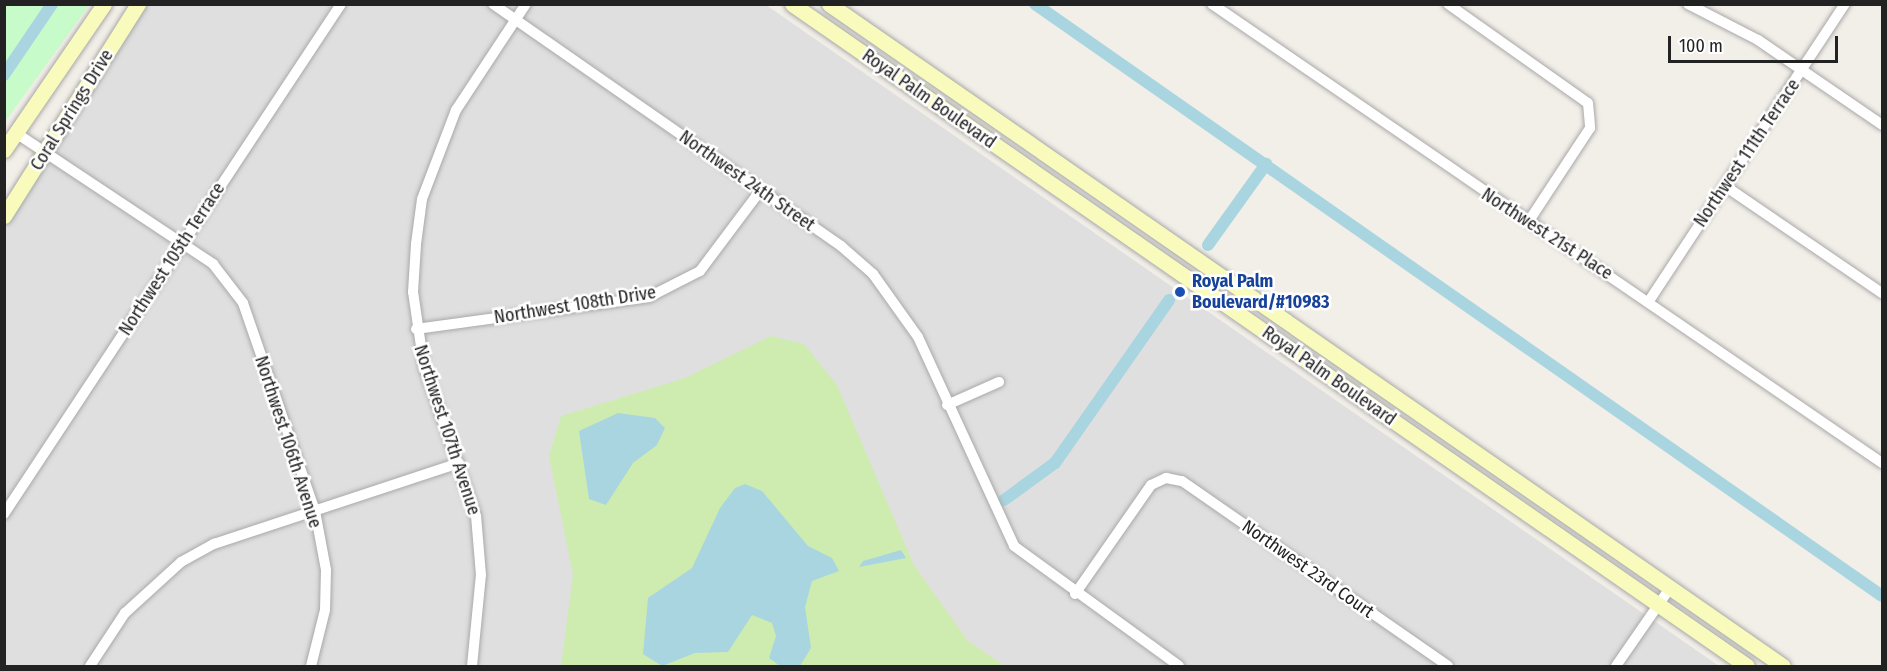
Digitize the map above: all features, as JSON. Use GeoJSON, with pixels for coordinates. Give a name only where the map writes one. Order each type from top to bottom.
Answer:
{"type":"FeatureCollection","features":[{"type":"Feature","properties":{"kind":"main road","name":"Coral Springs Drive"},"geometry":{"type":"LineString","coordinates":[[4,150],[104,4]]}},
{"type":"Feature","properties":{"kind":"main road","name":"Coral Springs Drive"},"geometry":{"type":"LineString","coordinates":[[4,216],[46,153],[138,4]]}},
{"type":"Feature","properties":{"kind":"main road","name":"Royal Palm Boulevard"},"geometry":{"type":"LineString","coordinates":[[792,4],[1747,666]]}},
{"type":"Feature","properties":{"kind":"main road","name":"Royal Palm Boulevard"},"geometry":{"type":"LineString","coordinates":[[829,4],[1783,666]]}},
{"type":"Feature","properties":{"kind":"street","name":"Northwest 105th Terrace"},"geometry":{"type":"LineString","coordinates":[[4,514],[341,4]]}},
{"type":"Feature","properties":{"kind":"street","name":"Northwest 24th Street"},"geometry":{"type":"LineString","coordinates":[[492,4],[760,191],[873,274],[918,337],[947,405],[1014,546],[1075,594],[1179,666]]}},
{"type":"Feature","properties":{"kind":"street","name":"Northwest 107th Avenue"},"geometry":{"type":"LineString","coordinates":[[472,666],[481,575],[476,516],[424,367],[417,329],[416,244],[436,154],[456,110],[526,4]]}},
{"type":"Feature","properties":{"kind":"street","name":"Northwest 21st Place"},"geometry":{"type":"LineString","coordinates":[[1212,4],[1649,301],[1882,463]]}},
{"type":"Feature","properties":{"kind":"street"},"geometry":{"type":"LineString","coordinates":[[1448,4],[1587,103],[1592,116],[1590,128],[1529,221]]}},
{"type":"Feature","properties":{"kind":"street"},"geometry":{"type":"LineString","coordinates":[[1688,4],[1758,40],[1882,125]]}},
{"type":"Feature","properties":{"kind":"street","name":"Northwest 111th Terrace"},"geometry":{"type":"LineString","coordinates":[[1649,301],[1845,4]]}},
{"type":"Feature","properties":{"kind":"street","name":"Northwest 106th Avenue"},"geometry":{"type":"LineString","coordinates":[[16,133],[213,264],[243,303],[315,511],[326,570],[325,610],[311,666]]}},
{"type":"Feature","properties":{"kind":"street"},"geometry":{"type":"LineString","coordinates":[[1725,186],[1882,294]]}},
{"type":"Feature","properties":{"kind":"street","name":"Northwest 108th Drive"},"geometry":{"type":"LineString","coordinates":[[417,329],[649,297],[700,271],[760,191]]}},
{"type":"Feature","properties":{"kind":"street"},"geometry":{"type":"LineString","coordinates":[[947,405],[999,382]]}},
{"type":"Feature","properties":{"kind":"street"},"geometry":{"type":"LineString","coordinates":[[90,666],[125,614],[181,562],[214,544],[459,463]]}},
{"type":"Feature","properties":{"kind":"street","name":"Northwest 23rd Court"},"geometry":{"type":"LineString","coordinates":[[1075,594],[1151,485],[1166,478],[1182,481],[1448,666]]}},
{"type":"Feature","properties":{"kind":"street"},"geometry":{"type":"LineString","coordinates":[[1616,666],[1670,588]]}},
{"type":"Feature","properties":{"kind":"shaded area"},"geometry":{"type":"Polygon","coordinates":[[[146,5],[766,5],[1719,666],[5,666],[4,221],[146,5]]]}},
{"type":"Feature","properties":{"kind":"green space"},"geometry":{"type":"Polygon","coordinates":[[[4,5],[89,5],[5,122],[4,5]]]}},
{"type":"Feature","properties":{"kind":"green space"},"geometry":{"type":"Polygon","coordinates":[[[771,336],[804,344],[837,385],[914,565],[967,640],[1004,666],[561,666],[573,575],[549,456],[561,416],[685,378],[771,336]]]}},
{"type":"Feature","properties":{"kind":"water"},"geometry":{"type":"Polygon","coordinates":[[[618,413],[655,418],[665,428],[657,445],[633,463],[606,505],[589,499],[579,431],[618,413]]]}},
{"type":"Feature","properties":{"kind":"water"},"geometry":{"type":"Polygon","coordinates":[[[745,484],[762,491],[808,546],[832,558],[839,571],[812,581],[805,607],[811,648],[800,666],[780,666],[769,658],[776,636],[772,623],[752,615],[728,652],[695,653],[662,666],[643,654],[648,598],[692,568],[720,508],[735,488],[745,484]]]}},
{"type":"Feature","properties":{"kind":"water"},"geometry":{"type":"Polygon","coordinates":[[[901,550],[906,558],[859,567],[863,561],[901,550]]]}},
{"type":"Feature","properties":{"kind":"waterway"},"geometry":{"type":"LineString","coordinates":[[4,75],[52,4]]}},
{"type":"Feature","properties":{"kind":"waterway"},"geometry":{"type":"LineString","coordinates":[[1035,4],[1882,596]]}},
{"type":"Feature","properties":{"kind":"waterway"},"geometry":{"type":"LineString","coordinates":[[1208,245],[1266,164]]}},
{"type":"Feature","properties":{"kind":"waterway"},"geometry":{"type":"LineString","coordinates":[[1004,500],[1055,463],[1169,300]]}},
{"type":"Feature","properties":{"kind":"place","name":"Royal Palm Boulevard/#10983"},"geometry":{"type":"Point","coordinates":[1180,292]}}]}
